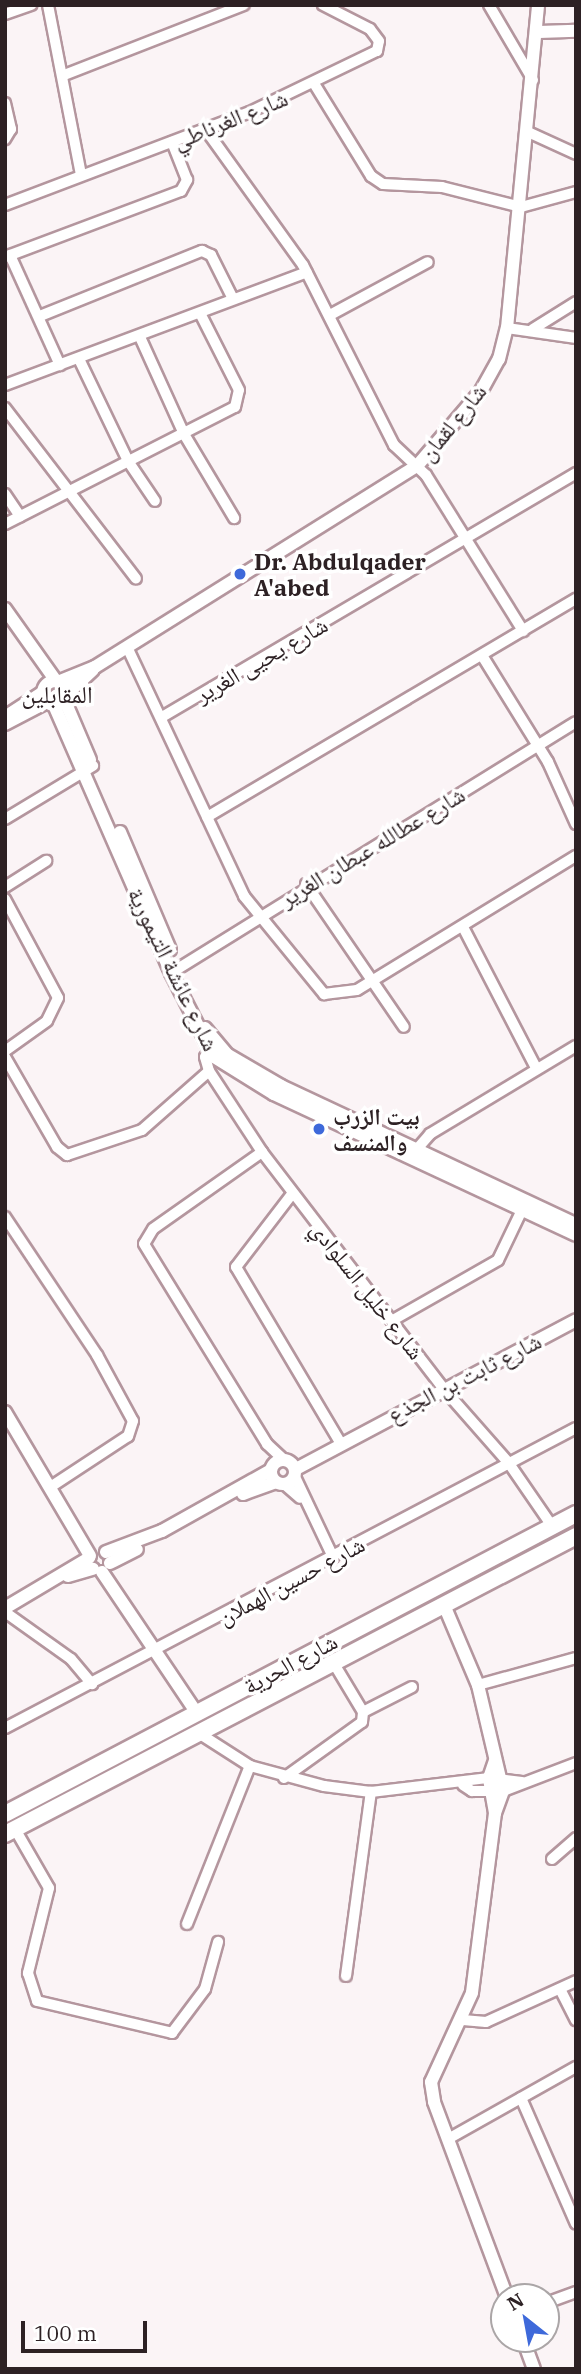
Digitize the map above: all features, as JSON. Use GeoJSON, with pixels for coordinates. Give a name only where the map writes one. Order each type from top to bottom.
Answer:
{"type":"FeatureCollection","features":[{"type":"Feature","properties":{"kind":"highway","name":"شارع الحرية"},"geometry":{"type":"LineString","coordinates":[[5,1814],[576,1514]]}},
{"type":"Feature","properties":{"kind":"highway","name":"شارع الحرية"},"geometry":{"type":"LineString","coordinates":[[10,1832],[576,1536]]}},
{"type":"Feature","properties":{"kind":"street"},"geometry":{"type":"LineString","coordinates":[[5,14],[31,5]]}},
{"type":"Feature","properties":{"kind":"street"},"geometry":{"type":"LineString","coordinates":[[48,5],[64,75],[81,175]]}},
{"type":"Feature","properties":{"kind":"street"},"geometry":{"type":"LineString","coordinates":[[64,75],[243,5]]}},
{"type":"Feature","properties":{"kind":"street","name":"شارع الغرناطي"},"geometry":{"type":"LineString","coordinates":[[5,205],[206,130],[315,85],[379,47],[370,29],[323,5]]}},
{"type":"Feature","properties":{"kind":"street"},"geometry":{"type":"LineString","coordinates":[[489,5],[533,80]]}},
{"type":"Feature","properties":{"kind":"street","name":"شارع لقمان"},"geometry":{"type":"LineString","coordinates":[[5,724],[417,466],[481,391],[499,359],[507,328],[539,32],[538,5]]}},
{"type":"Feature","properties":{"kind":"street"},"geometry":{"type":"LineString","coordinates":[[539,32],[576,31]]}},
{"type":"Feature","properties":{"kind":"street"},"geometry":{"type":"LineString","coordinates":[[315,85],[376,181],[442,187],[522,207],[576,192]]}},
{"type":"Feature","properties":{"kind":"street"},"geometry":{"type":"LineString","coordinates":[[5,103],[11,129],[5,139]]}},
{"type":"Feature","properties":{"kind":"street"},"geometry":{"type":"LineString","coordinates":[[206,130],[307,272],[383,427],[417,466],[523,631]]}},
{"type":"Feature","properties":{"kind":"street"},"geometry":{"type":"LineString","coordinates":[[528,132],[576,154]]}},
{"type":"Feature","properties":{"kind":"street"},"geometry":{"type":"LineString","coordinates":[[61,365],[40,316],[8,256],[184,188],[186,176],[172,142]]}},
{"type":"Feature","properties":{"kind":"street"},"geometry":{"type":"LineString","coordinates":[[40,316],[202,251],[211,255],[233,299]]}},
{"type":"Feature","properties":{"kind":"street"},"geometry":{"type":"LineString","coordinates":[[330,315],[428,262]]}},
{"type":"Feature","properties":{"kind":"street"},"geometry":{"type":"LineString","coordinates":[[5,385],[140,337],[307,272]]}},
{"type":"Feature","properties":{"kind":"street"},"geometry":{"type":"LineString","coordinates":[[533,328],[576,302]]}},
{"type":"Feature","properties":{"kind":"street"},"geometry":{"type":"LineString","coordinates":[[5,524],[228,412],[240,397],[200,313]]}},
{"type":"Feature","properties":{"kind":"street"},"geometry":{"type":"LineString","coordinates":[[507,328],[533,328],[576,338]]}},
{"type":"Feature","properties":{"kind":"street"},"geometry":{"type":"LineString","coordinates":[[140,337],[184,434],[234,518]]}},
{"type":"Feature","properties":{"kind":"street"},"geometry":{"type":"LineString","coordinates":[[79,359],[128,461],[155,501]]}},
{"type":"Feature","properties":{"kind":"street"},"geometry":{"type":"LineString","coordinates":[[5,408],[66,492],[136,579]]}},
{"type":"Feature","properties":{"kind":"street","name":"شارع يحيى الغرير"},"geometry":{"type":"LineString","coordinates":[[162,717],[576,473]]}},
{"type":"Feature","properties":{"kind":"street"},"geometry":{"type":"LineString","coordinates":[[5,494],[20,516]]}},
{"type":"Feature","properties":{"kind":"street"},"geometry":{"type":"LineString","coordinates":[[207,817],[483,657],[576,599]]}},
{"type":"Feature","properties":{"kind":"street","name":"شارع عائشة التيمورية"},"geometry":{"type":"LineString","coordinates":[[5,609],[37,655],[55,693],[90,768],[174,970],[212,1047],[274,1094],[576,1236]]}},
{"type":"Feature","properties":{"kind":"street"},"geometry":{"type":"LineString","coordinates":[[127,647],[256,916],[324,994],[345,995],[372,982],[576,856]]}},
{"type":"Feature","properties":{"kind":"street"},"geometry":{"type":"LineString","coordinates":[[483,657],[538,746],[576,824]]}},
{"type":"Feature","properties":{"kind":"street","name":"شارع لقمان"},"geometry":{"type":"LineString","coordinates":[[5,716],[55,693]]}},
{"type":"Feature","properties":{"kind":"street","name":"شارع عطالله عبطان الغرير"},"geometry":{"type":"LineString","coordinates":[[174,970],[306,884],[576,722]]}},
{"type":"Feature","properties":{"kind":"street"},"geometry":{"type":"LineString","coordinates":[[5,819],[90,768]]}},
{"type":"Feature","properties":{"kind":"street"},"geometry":{"type":"LineString","coordinates":[[5,887],[46,861]]}},
{"type":"Feature","properties":{"kind":"street"},"geometry":{"type":"LineString","coordinates":[[306,884],[404,1027]]}},
{"type":"Feature","properties":{"kind":"street"},"geometry":{"type":"LineString","coordinates":[[5,899],[58,998],[47,1021],[5,1051]]}},
{"type":"Feature","properties":{"kind":"street"},"geometry":{"type":"LineString","coordinates":[[463,927],[536,1068]]}},
{"type":"Feature","properties":{"kind":"street"},"geometry":{"type":"LineString","coordinates":[[417,1149],[430,1134],[576,1046]]}},
{"type":"Feature","properties":{"kind":"street"},"geometry":{"type":"LineString","coordinates":[[5,1057],[57,1147],[67,1154],[122,1140],[158,1119],[209,1071],[212,1047]]}},
{"type":"Feature","properties":{"kind":"street","name":"شارع عائشة التيمورية"},"geometry":{"type":"LineString","coordinates":[[212,1047],[281,1086],[576,1224]]}},
{"type":"Feature","properties":{"kind":"street","name":"شارع خليل السلوادي"},"geometry":{"type":"LineString","coordinates":[[209,1071],[261,1152],[292,1194],[393,1320],[442,1387],[508,1462],[552,1526]]}},
{"type":"Feature","properties":{"kind":"street"},"geometry":{"type":"LineString","coordinates":[[261,1152],[153,1229],[144,1244],[301,1498],[334,1557]]}},
{"type":"Feature","properties":{"kind":"street"},"geometry":{"type":"LineString","coordinates":[[292,1194],[236,1267],[340,1441]]}},
{"type":"Feature","properties":{"kind":"street"},"geometry":{"type":"LineString","coordinates":[[393,1320],[498,1260],[522,1210]]}},
{"type":"Feature","properties":{"kind":"street"},"geometry":{"type":"LineString","coordinates":[[5,1217],[97,1355],[133,1421],[128,1436],[52,1486]]}},
{"type":"Feature","properties":{"kind":"street","name":"شارع ثابت بن الجذع"},"geometry":{"type":"LineString","coordinates":[[5,1610],[61,1578],[221,1504],[442,1387],[576,1320]]}},
{"type":"Feature","properties":{"kind":"street"},"geometry":{"type":"LineString","coordinates":[[5,1412],[196,1712]]}},
{"type":"Feature","properties":{"kind":"street","name":"شارع حسين الهملان"},"geometry":{"type":"LineString","coordinates":[[5,1728],[158,1651],[576,1428]]}},
{"type":"Feature","properties":{"kind":"street"},"geometry":{"type":"LineString","coordinates":[[443,1605],[478,1685],[495,1761],[503,1784],[495,1813],[472,1993],[463,2021],[432,2082],[448,2139],[502,2283]]}},
{"type":"Feature","properties":{"kind":"street"},"geometry":{"type":"LineString","coordinates":[[5,1610],[71,1659],[92,1684]]}},
{"type":"Feature","properties":{"kind":"street"},"geometry":{"type":"LineString","coordinates":[[478,1685],[576,1658]]}},
{"type":"Feature","properties":{"kind":"street"},"geometry":{"type":"LineString","coordinates":[[284,1777],[362,1722],[363,1712],[333,1662]]}},
{"type":"Feature","properties":{"kind":"street"},"geometry":{"type":"LineString","coordinates":[[363,1712],[412,1687]]}},
{"type":"Feature","properties":{"kind":"street"},"geometry":{"type":"LineString","coordinates":[[197,1732],[250,1766],[284,1777],[371,1792],[522,1782],[576,1763]]}},
{"type":"Feature","properties":{"kind":"street"},"geometry":{"type":"LineString","coordinates":[[495,1761],[489,1785],[495,1813]]}},
{"type":"Feature","properties":{"kind":"street"},"geometry":{"type":"LineString","coordinates":[[187,1924],[250,1766]]}},
{"type":"Feature","properties":{"kind":"street"},"geometry":{"type":"LineString","coordinates":[[346,1976],[371,1792]]}},
{"type":"Feature","properties":{"kind":"street"},"geometry":{"type":"LineString","coordinates":[[10,1832],[49,1888],[28,1973],[37,2001],[173,2033],[205,1989],[218,1942]]}},
{"type":"Feature","properties":{"kind":"street"},"geometry":{"type":"LineString","coordinates":[[552,1859],[576,1838]]}},
{"type":"Feature","properties":{"kind":"street"},"geometry":{"type":"LineString","coordinates":[[463,2021],[486,2022],[576,1981]]}},
{"type":"Feature","properties":{"kind":"street"},"geometry":{"type":"LineString","coordinates":[[561,1989],[576,2020]]}},
{"type":"Feature","properties":{"kind":"street"},"geometry":{"type":"LineString","coordinates":[[448,2139],[576,2067]]}},
{"type":"Feature","properties":{"kind":"street"},"geometry":{"type":"LineString","coordinates":[[521,2098],[576,2224]]}},
{"type":"Feature","properties":{"kind":"place","name":"Dr. Abdulqader A'abed"},"geometry":{"type":"Point","coordinates":[240,574]}},
{"type":"Feature","properties":{"kind":"place","name":"بيت الزرب والمنسف"},"geometry":{"type":"Point","coordinates":[319,1129]}},
{"type":"Feature","properties":{"kind":"district","name":"المقابلين"},"geometry":{"type":"Point","coordinates":[57,695]}}]}
